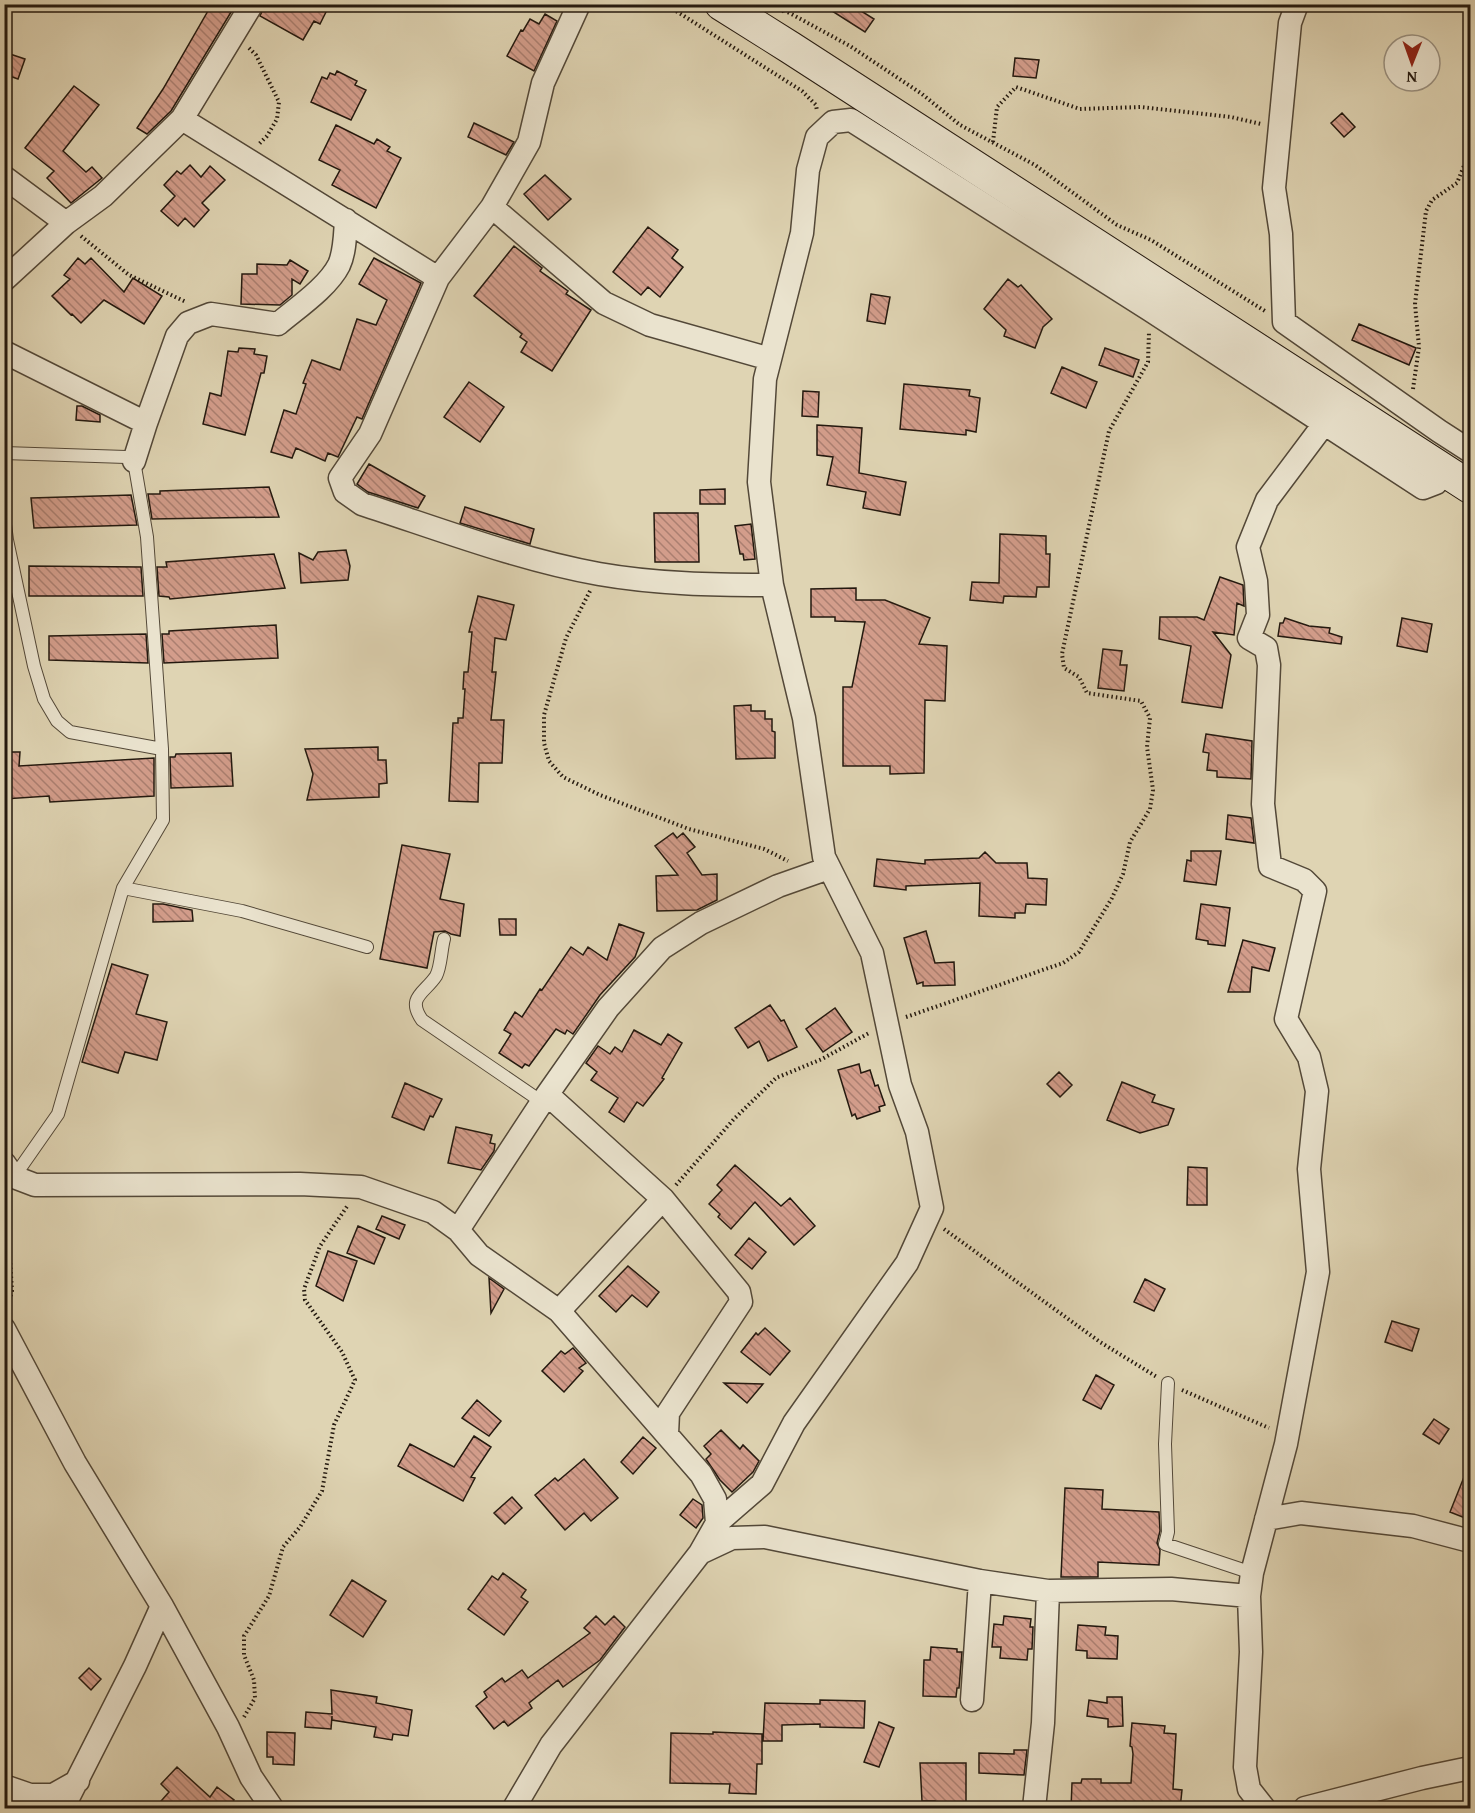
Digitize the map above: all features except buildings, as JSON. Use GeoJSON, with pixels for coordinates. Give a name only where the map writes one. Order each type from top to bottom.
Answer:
{"type":"FeatureCollection","features":[{"type":"Feature","properties":{"kind":"main road"},"geometry":{"type":"LineString","coordinates":[[721,4],[1459,479]]}},
{"type":"Feature","properties":{"kind":"street"},"geometry":{"type":"LineString","coordinates":[[4,280],[66,223],[103,196],[182,119],[252,4]]}},
{"type":"Feature","properties":{"kind":"street"},"geometry":{"type":"LineString","coordinates":[[579,4],[543,83],[529,142],[492,207],[438,278],[370,434],[340,478],[345,492],[362,504],[546,562],[599,574],[678,584],[772,585]]}},
{"type":"Feature","properties":{"kind":"street"},"geometry":{"type":"LineString","coordinates":[[1298,4],[1290,23],[1274,188],[1281,234],[1284,322],[1470,451]]}},
{"type":"Feature","properties":{"kind":"street"},"geometry":{"type":"LineString","coordinates":[[182,119],[438,278]]}},
{"type":"Feature","properties":{"kind":"street"},"geometry":{"type":"LineString","coordinates":[[514,1809],[551,1745],[700,1553],[717,1522],[762,1484],[794,1423],[907,1263],[932,1208],[917,1132],[900,1085],[872,952],[821,871],[824,857],[804,718],[772,585],[759,482],[765,379],[802,233],[808,170],[817,137],[833,122],[851,120],[1150,310],[1423,488],[1459,479]]}},
{"type":"Feature","properties":{"kind":"street"},"geometry":{"type":"LineString","coordinates":[[4,177],[66,223]]}},
{"type":"Feature","properties":{"kind":"street"},"geometry":{"type":"LineString","coordinates":[[492,207],[604,303],[650,325],[770,359]]}},
{"type":"Feature","properties":{"kind":"street"},"geometry":{"type":"LineString","coordinates":[[134,461],[177,336],[188,324],[211,314],[278,324],[324,284],[339,266],[345,241],[346,220]]}},
{"type":"Feature","properties":{"kind":"street"},"geometry":{"type":"LineString","coordinates":[[4,352],[146,423]]}},
{"type":"Feature","properties":{"kind":"street"},"geometry":{"type":"LineString","coordinates":[[1264,1809],[1250,1789],[1245,1767],[1251,1652],[1249,1596],[1252,1573],[1286,1444],[1318,1272],[1309,1169],[1317,1091],[1309,1057],[1286,1018],[1315,891],[1304,880],[1270,866],[1263,804],[1269,665],[1266,648],[1249,638],[1258,615],[1256,580],[1248,547],[1267,500],[1324,424]]}},
{"type":"Feature","properties":{"kind":"street"},"geometry":{"type":"LineString","coordinates":[[458,1230],[608,1008],[662,948],[701,923],[778,886],[821,871]]}},
{"type":"Feature","properties":{"kind":"street"},"geometry":{"type":"LineString","coordinates":[[545,1099],[663,1199],[739,1292],[741,1302],[668,1413],[667,1434]]}},
{"type":"Feature","properties":{"kind":"street"},"geometry":{"type":"LineString","coordinates":[[9,1170],[35,1185],[300,1184],[361,1187],[433,1212],[458,1230],[479,1255],[559,1311],[701,1474],[715,1499],[717,1522]]}},
{"type":"Feature","properties":{"kind":"street"},"geometry":{"type":"LineString","coordinates":[[559,1311],[663,1199]]}},
{"type":"Feature","properties":{"kind":"street"},"geometry":{"type":"LineString","coordinates":[[4,1329],[75,1463],[162,1606],[228,1727],[251,1777],[272,1809]]}},
{"type":"Feature","properties":{"kind":"street"},"geometry":{"type":"LineString","coordinates":[[734,1508],[765,1537]]}},
{"type":"Feature","properties":{"kind":"street"},"geometry":{"type":"LineString","coordinates":[[1266,1519],[1301,1513],[1413,1526],[1470,1541]]}},
{"type":"Feature","properties":{"kind":"street"},"geometry":{"type":"LineString","coordinates":[[700,1553],[732,1538],[765,1537],[980,1581],[1048,1592],[1171,1590],[1249,1596]]}},
{"type":"Feature","properties":{"kind":"street"},"geometry":{"type":"LineString","coordinates":[[972,1700],[980,1581]]}},
{"type":"Feature","properties":{"kind":"street"},"geometry":{"type":"LineString","coordinates":[[1034,1809],[1043,1722],[1048,1592]]}},
{"type":"Feature","properties":{"kind":"street"},"geometry":{"type":"LineString","coordinates":[[63,1809],[135,1666],[162,1606]]}},
{"type":"Feature","properties":{"kind":"street"},"geometry":{"type":"LineString","coordinates":[[1305,1809],[1422,1778],[1470,1768]]}},
{"type":"Feature","properties":{"kind":"street"},"geometry":{"type":"LineString","coordinates":[[4,1786],[30,1795],[53,1795],[78,1781]]}},
{"type":"Feature","properties":{"kind":"lane"},"geometry":{"type":"LineString","coordinates":[[4,453],[126,457],[134,461],[147,537],[162,749],[163,820],[123,888],[58,1114],[9,1170]]}},
{"type":"Feature","properties":{"kind":"lane"},"geometry":{"type":"LineString","coordinates":[[4,517],[34,666],[44,699],[57,722],[70,732],[162,749]]}},
{"type":"Feature","properties":{"kind":"lane"},"geometry":{"type":"LineString","coordinates":[[123,888],[242,911],[367,947]]}},
{"type":"Feature","properties":{"kind":"lane"},"geometry":{"type":"LineString","coordinates":[[444,939],[436,975],[417,996],[416,1011],[422,1020],[545,1099]]}},
{"type":"Feature","properties":{"kind":"lane"},"geometry":{"type":"LineString","coordinates":[[1168,1383],[1165,1444],[1168,1532],[1165,1544],[1252,1573]]}},
{"type":"Feature","properties":{"kind":"path"},"geometry":{"type":"LineString","coordinates":[[665,4],[802,91],[816,105],[820,121],[817,137]]}},
{"type":"Feature","properties":{"kind":"path"},"geometry":{"type":"LineString","coordinates":[[784,10],[850,46],[922,94],[960,125],[1035,165],[1117,225],[1151,240],[1284,322]]}},
{"type":"Feature","properties":{"kind":"path"},"geometry":{"type":"LineString","coordinates":[[235,31],[256,55],[279,102],[277,119],[267,136],[245,158]]}},
{"type":"Feature","properties":{"kind":"path"},"geometry":{"type":"LineString","coordinates":[[993,142],[997,107],[1017,87],[1080,109],[1142,107],[1231,117],[1279,128]]}},
{"type":"Feature","properties":{"kind":"path"},"geometry":{"type":"LineString","coordinates":[[1411,410],[1419,347],[1415,304],[1426,211],[1432,200],[1457,183],[1470,151]]}},
{"type":"Feature","properties":{"kind":"path"},"geometry":{"type":"LineString","coordinates":[[66,223],[129,275],[211,314]]}},
{"type":"Feature","properties":{"kind":"path"},"geometry":{"type":"LineString","coordinates":[[663,1199],[734,1119],[776,1078],[822,1059],[886,1024],[1063,963],[1079,952],[1112,898],[1123,874],[1130,842],[1149,809],[1153,790],[1147,747],[1150,718],[1141,701],[1087,693],[1079,677],[1064,668],[1062,654],[1109,431],[1148,362],[1150,310]]}},
{"type":"Feature","properties":{"kind":"path"},"geometry":{"type":"LineString","coordinates":[[599,574],[566,638],[556,669],[544,715],[544,743],[549,761],[563,777],[600,795],[689,829],[764,849],[821,871]]}},
{"type":"Feature","properties":{"kind":"path"},"geometry":{"type":"LineString","coordinates":[[228,1727],[243,1719],[255,1698],[254,1680],[244,1655],[244,1636],[269,1596],[283,1547],[300,1527],[322,1491],[334,1425],[355,1380],[342,1353],[305,1300],[304,1289],[320,1246],[361,1187]]}},
{"type":"Feature","properties":{"kind":"path"},"geometry":{"type":"LineString","coordinates":[[932,1208],[945,1230],[1100,1342],[1168,1383],[1273,1430],[1286,1444]]}},
{"type":"Feature","properties":{"kind":"path"},"geometry":{"type":"LineString","coordinates":[[4,1219],[8,1228],[12,1291],[4,1315]]}}]}
